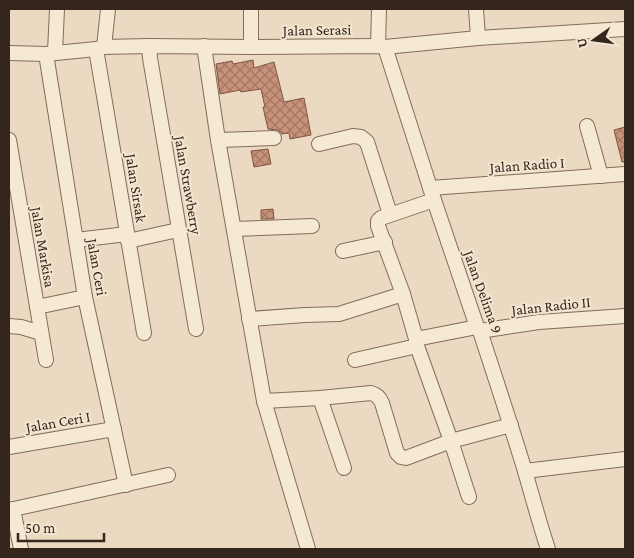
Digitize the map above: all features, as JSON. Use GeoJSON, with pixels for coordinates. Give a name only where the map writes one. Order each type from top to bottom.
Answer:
{"type":"FeatureCollection","features":[{"type":"Feature","properties":{"kind":"street","name":"Jalan Ceri"},"geometry":{"type":"LineString","coordinates":[[57,9],[50,53],[76,240],[96,350],[126,485]]}},
{"type":"Feature","properties":{"kind":"street","name":"Jalan Sirsak"},"geometry":{"type":"LineString","coordinates":[[108,9],[100,48],[127,237],[144,333]]}},
{"type":"Feature","properties":{"kind":"street"},"geometry":{"type":"LineString","coordinates":[[251,9],[251,47]]}},
{"type":"Feature","properties":{"kind":"street","name":"Jalan Delima 9"},"geometry":{"type":"LineString","coordinates":[[378,9],[381,46],[511,425],[548,549]]}},
{"type":"Feature","properties":{"kind":"street"},"geometry":{"type":"LineString","coordinates":[[476,9],[478,38]]}},
{"type":"Feature","properties":{"kind":"street","name":"Jalan Serasi"},"geometry":{"type":"LineString","coordinates":[[9,52],[50,53],[149,46],[381,46],[625,29]]}},
{"type":"Feature","properties":{"kind":"street","name":"Jalan Strawberry"},"geometry":{"type":"LineString","coordinates":[[149,46],[178,230],[196,329]]}},
{"type":"Feature","properties":{"kind":"street"},"geometry":{"type":"LineString","coordinates":[[204,46],[218,140],[264,401],[308,549]]}},
{"type":"Feature","properties":{"kind":"street"},"geometry":{"type":"LineString","coordinates":[[587,126],[601,176]]}},
{"type":"Feature","properties":{"kind":"street"},"geometry":{"type":"LineString","coordinates":[[319,144],[353,136],[361,137],[367,142],[390,214],[381,218],[378,221],[378,226],[403,294],[417,343],[470,497]]}},
{"type":"Feature","properties":{"kind":"street"},"geometry":{"type":"LineString","coordinates":[[218,140],[274,138]]}},
{"type":"Feature","properties":{"kind":"street","name":"Jalan Markisa"},"geometry":{"type":"LineString","coordinates":[[9,140],[46,360]]}},
{"type":"Feature","properties":{"kind":"street","name":"Jalan Radio I"},"geometry":{"type":"LineString","coordinates":[[390,214],[432,194],[625,174]]}},
{"type":"Feature","properties":{"kind":"street"},"geometry":{"type":"LineString","coordinates":[[234,229],[312,226]]}},
{"type":"Feature","properties":{"kind":"street"},"geometry":{"type":"LineString","coordinates":[[76,240],[127,237],[178,230]]}},
{"type":"Feature","properties":{"kind":"street"},"geometry":{"type":"LineString","coordinates":[[343,251],[385,242]]}},
{"type":"Feature","properties":{"kind":"street"},"geometry":{"type":"LineString","coordinates":[[249,319],[339,314],[403,294]]}},
{"type":"Feature","properties":{"kind":"street"},"geometry":{"type":"LineString","coordinates":[[37,307],[86,297]]}},
{"type":"Feature","properties":{"kind":"street","name":"Jalan Radio II"},"geometry":{"type":"LineString","coordinates":[[354,360],[478,329],[539,322],[625,316]]}},
{"type":"Feature","properties":{"kind":"street"},"geometry":{"type":"LineString","coordinates":[[9,326],[21,327],[41,333]]}},
{"type":"Feature","properties":{"kind":"street"},"geometry":{"type":"LineString","coordinates":[[264,401],[376,394],[382,403],[397,453],[401,457],[406,458],[451,441],[511,425]]}},
{"type":"Feature","properties":{"kind":"street"},"geometry":{"type":"LineString","coordinates":[[320,398],[344,468]]}},
{"type":"Feature","properties":{"kind":"street","name":"Jalan Ceri I"},"geometry":{"type":"LineString","coordinates":[[9,448],[114,429]]}},
{"type":"Feature","properties":{"kind":"street"},"geometry":{"type":"LineString","coordinates":[[525,471],[625,459]]}},
{"type":"Feature","properties":{"kind":"street"},"geometry":{"type":"LineString","coordinates":[[21,549],[11,510],[168,475]]}},
{"type":"Feature","properties":{"kind":"building"},"geometry":{"type":"Polygon","coordinates":[[[253,60],[254,68],[274,62],[284,102],[304,98],[311,135],[290,139],[289,133],[282,134],[278,130],[268,129],[261,89],[241,92],[240,90],[220,94],[216,64],[232,61],[233,64],[253,60]]]}},
{"type":"Feature","properties":{"kind":"building"},"geometry":{"type":"Polygon","coordinates":[[[625,127],[625,162],[622,162],[614,130],[625,127]]]}},
{"type":"Feature","properties":{"kind":"building"},"geometry":{"type":"Polygon","coordinates":[[[268,149],[271,164],[254,167],[251,151],[268,149]]]}},
{"type":"Feature","properties":{"kind":"building"},"geometry":{"type":"Polygon","coordinates":[[[273,209],[274,219],[261,219],[261,210],[273,209]]]}}]}
